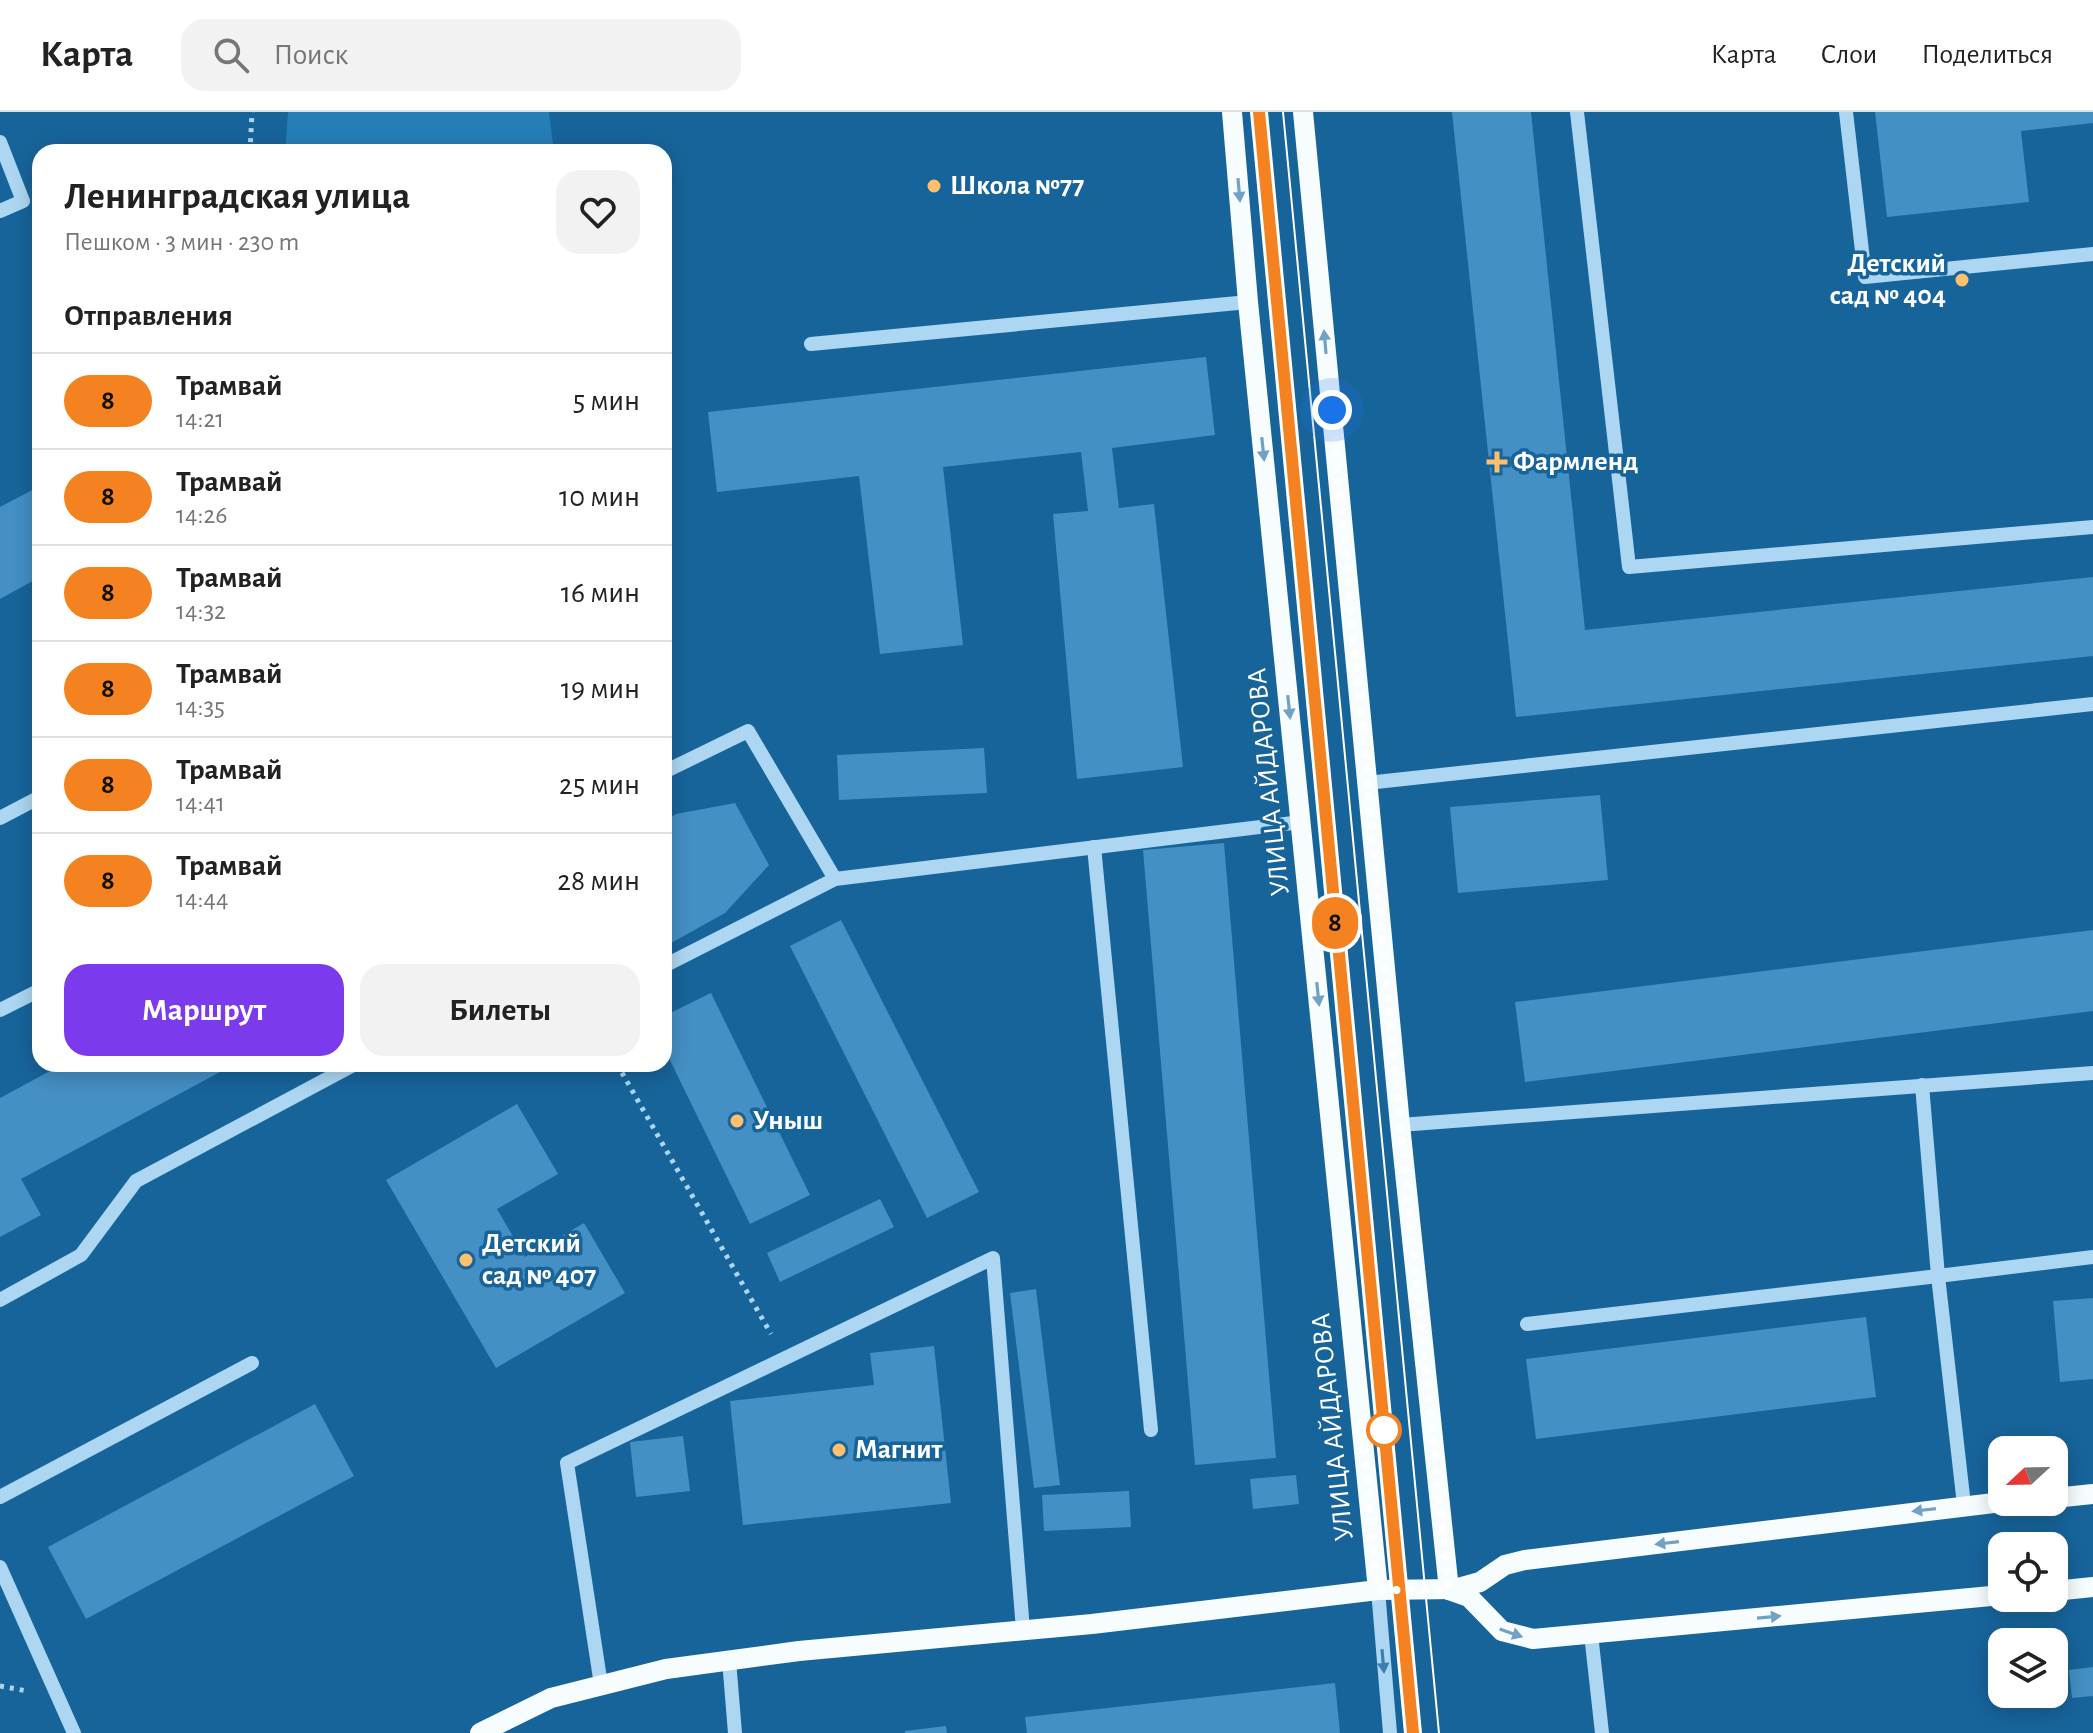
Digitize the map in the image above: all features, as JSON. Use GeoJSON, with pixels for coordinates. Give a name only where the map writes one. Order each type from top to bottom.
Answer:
{"type":"FeatureCollection","features":[{"type":"Feature","properties":{"kind":"main road","name":"УЛИЦА АЙДАРОВА"},"geometry":{"type":"LineString","coordinates":[[1232,112],[1248,302],[1378,1590]]}},
{"type":"Feature","properties":{"kind":"main road"},"geometry":{"type":"LineString","coordinates":[[1303,112],[1400,1125],[1449,1590]]}},
{"type":"Feature","properties":{"kind":"main road"},"geometry":{"type":"LineString","coordinates":[[2068,1497],[2093,1494]]}},
{"type":"Feature","properties":{"kind":"main road"},"geometry":{"type":"LineString","coordinates":[[480,1733],[551,1698],[666,1669],[799,1651],[1023,1630],[1378,1590],[1449,1590],[1470,1586],[1505,1565],[1525,1560],[1988,1503]]}},
{"type":"Feature","properties":{"kind":"main road"},"geometry":{"type":"LineString","coordinates":[[2068,1590],[2093,1587]]}},
{"type":"Feature","properties":{"kind":"main road"},"geometry":{"type":"LineString","coordinates":[[1449,1590],[1469,1597],[1494,1625],[1517,1636],[1533,1639],[1988,1596]]}},
{"type":"Feature","properties":{"kind":"street"},"geometry":{"type":"LineString","coordinates":[[1577,112],[1629,567],[2093,527]]}},
{"type":"Feature","properties":{"kind":"street"},"geometry":{"type":"LineString","coordinates":[[1846,112],[1865,277],[2093,254]]}},
{"type":"Feature","properties":{"kind":"street"},"geometry":{"type":"LineString","coordinates":[[0,142],[23,201],[0,211]]}},
{"type":"Feature","properties":{"kind":"street"},"geometry":{"type":"LineString","coordinates":[[811,344],[1248,302]]}},
{"type":"Feature","properties":{"kind":"street"},"geometry":{"type":"LineString","coordinates":[[1367,783],[2093,704]]}},
{"type":"Feature","properties":{"kind":"street"},"geometry":{"type":"LineString","coordinates":[[672,768],[748,731],[835,879]]}},
{"type":"Feature","properties":{"kind":"street"},"geometry":{"type":"LineString","coordinates":[[0,818],[32,801]]}},
{"type":"Feature","properties":{"kind":"street"},"geometry":{"type":"LineString","coordinates":[[672,962],[835,879],[1301,822]]}},
{"type":"Feature","properties":{"kind":"street"},"geometry":{"type":"LineString","coordinates":[[1094,847],[1151,1430]]}},
{"type":"Feature","properties":{"kind":"street"},"geometry":{"type":"LineString","coordinates":[[0,1010],[32,994]]}},
{"type":"Feature","properties":{"kind":"street"},"geometry":{"type":"LineString","coordinates":[[0,1300],[81,1255],[136,1181],[340,1072]]}},
{"type":"Feature","properties":{"kind":"street"},"geometry":{"type":"LineString","coordinates":[[1400,1125],[2093,1073]]}},
{"type":"Feature","properties":{"kind":"street"},"geometry":{"type":"LineString","coordinates":[[1922,1085],[1938,1276],[1964,1505]]}},
{"type":"Feature","properties":{"kind":"street"},"geometry":{"type":"LineString","coordinates":[[1527,1324],[2093,1257]]}},
{"type":"Feature","properties":{"kind":"street"},"geometry":{"type":"LineString","coordinates":[[601,1685],[567,1463],[993,1258],[1023,1630]]}},
{"type":"Feature","properties":{"kind":"street"},"geometry":{"type":"LineString","coordinates":[[0,1497],[252,1363]]}},
{"type":"Feature","properties":{"kind":"street"},"geometry":{"type":"LineString","coordinates":[[0,1567],[74,1733]]}},
{"type":"Feature","properties":{"kind":"street","name":"УЛИЦА АЙДАРОВА"},"geometry":{"type":"LineString","coordinates":[[1378,1590],[1390,1733]]}},
{"type":"Feature","properties":{"kind":"street"},"geometry":{"type":"LineString","coordinates":[[1591,1634],[1602,1733]]}},
{"type":"Feature","properties":{"kind":"street"},"geometry":{"type":"LineString","coordinates":[[729,1660],[735,1733]]}},
{"type":"Feature","properties":{"kind":"path"},"geometry":{"type":"LineString","coordinates":[[250,144],[252,112]]}},
{"type":"Feature","properties":{"kind":"path"},"geometry":{"type":"LineString","coordinates":[[622,1072],[785,1358]]}},
{"type":"Feature","properties":{"kind":"shaded area"},"geometry":{"type":"Polygon","coordinates":[[[288,112],[549,112],[553,144],[286,144],[288,112]]]}},
{"type":"Feature","properties":{"kind":"building"},"geometry":{"type":"Polygon","coordinates":[[[1452,112],[1531,112],[1585,630],[2093,577],[2093,656],[1516,717],[1452,112]]]}},
{"type":"Feature","properties":{"kind":"building"},"geometry":{"type":"Polygon","coordinates":[[[1875,112],[2093,112],[2093,123],[2021,131],[2029,202],[1887,217],[1875,112]]]}},
{"type":"Feature","properties":{"kind":"building"},"geometry":{"type":"Polygon","coordinates":[[[1206,357],[1215,435],[1112,448],[1119,508],[1154,504],[1183,767],[1077,779],[1053,514],[1088,511],[1081,452],[943,467],[963,645],[880,654],[859,476],[717,492],[708,412],[1206,357]]]}},
{"type":"Feature","properties":{"kind":"building"},"geometry":{"type":"Polygon","coordinates":[[[32,490],[32,581],[0,599],[0,507],[32,490]]]}},
{"type":"Feature","properties":{"kind":"building"},"geometry":{"type":"Polygon","coordinates":[[[984,748],[987,793],[839,800],[837,755],[984,748]]]}},
{"type":"Feature","properties":{"kind":"building"},"geometry":{"type":"Polygon","coordinates":[[[1600,795],[1608,880],[1458,893],[1450,807],[1600,795]]]}},
{"type":"Feature","properties":{"kind":"building"},"geometry":{"type":"Polygon","coordinates":[[[735,803],[769,865],[725,913],[672,943],[672,816],[735,803]]]}},
{"type":"Feature","properties":{"kind":"building"},"geometry":{"type":"Polygon","coordinates":[[[1224,843],[1276,1458],[1195,1465],[1143,850],[1224,843]]]}},
{"type":"Feature","properties":{"kind":"building"},"geometry":{"type":"Polygon","coordinates":[[[841,920],[979,1192],[927,1218],[790,946],[841,920]]]}},
{"type":"Feature","properties":{"kind":"building"},"geometry":{"type":"Polygon","coordinates":[[[2093,930],[2093,1011],[1525,1082],[1515,1002],[2093,930]]]}},
{"type":"Feature","properties":{"kind":"building","name":"Уныш"},"geometry":{"type":"Polygon","coordinates":[[[711,993],[810,1195],[750,1224],[672,1064],[672,1012],[711,993]]]}},
{"type":"Feature","properties":{"kind":"building"},"geometry":{"type":"Polygon","coordinates":[[[48,1072],[220,1072],[21,1179],[41,1215],[0,1237],[0,1098],[48,1072]]]}},
{"type":"Feature","properties":{"kind":"building"},"geometry":{"type":"Polygon","coordinates":[[[517,1104],[558,1174],[497,1209],[525,1257],[584,1223],[625,1293],[496,1368],[386,1180],[517,1104]]]}},
{"type":"Feature","properties":{"kind":"building"},"geometry":{"type":"Polygon","coordinates":[[[880,1199],[894,1227],[780,1282],[767,1253],[880,1199]]]}},
{"type":"Feature","properties":{"kind":"building"},"geometry":{"type":"Polygon","coordinates":[[[1036,1289],[1060,1485],[1034,1488],[1010,1293],[1036,1289]]]}},
{"type":"Feature","properties":{"kind":"building"},"geometry":{"type":"Polygon","coordinates":[[[2093,1298],[2093,1379],[2060,1382],[2053,1301],[2093,1298]]]}},
{"type":"Feature","properties":{"kind":"building"},"geometry":{"type":"Polygon","coordinates":[[[1866,1317],[1876,1397],[1536,1439],[1526,1359],[1866,1317]]]}},
{"type":"Feature","properties":{"kind":"building"},"geometry":{"type":"Polygon","coordinates":[[[934,1346],[951,1503],[743,1525],[730,1401],[874,1385],[870,1353],[934,1346]]]}},
{"type":"Feature","properties":{"kind":"building"},"geometry":{"type":"Polygon","coordinates":[[[315,1404],[354,1476],[86,1619],[48,1547],[315,1404]]]}},
{"type":"Feature","properties":{"kind":"building"},"geometry":{"type":"Polygon","coordinates":[[[683,1436],[690,1491],[636,1497],[630,1442],[683,1436]]]}},
{"type":"Feature","properties":{"kind":"building"},"geometry":{"type":"Polygon","coordinates":[[[1296,1475],[1299,1504],[1253,1509],[1250,1479],[1296,1475]]]}},
{"type":"Feature","properties":{"kind":"building"},"geometry":{"type":"Polygon","coordinates":[[[1129,1491],[1131,1527],[1044,1531],[1042,1495],[1129,1491]]]}},
{"type":"Feature","properties":{"kind":"building"},"geometry":{"type":"Polygon","coordinates":[[[2093,1667],[2093,1696],[2072,1698],[2069,1670],[2093,1667]]]}},
{"type":"Feature","properties":{"kind":"building"},"geometry":{"type":"Polygon","coordinates":[[[1335,1683],[1340,1733],[1027,1733],[1025,1717],[1335,1683]]]}},
{"type":"Feature","properties":{"kind":"building"},"geometry":{"type":"Polygon","coordinates":[[[946,1726],[947,1733],[905,1733],[905,1731],[946,1726]]]}},
{"type":"Feature","properties":{"kind":"tram line"},"geometry":{"type":"LineString","coordinates":[[1259,112],[1413,1733]]}},
{"type":"Feature","properties":{"kind":"tram line","name":"8"},"geometry":{"type":"LineString","coordinates":[[1259,112],[1413,1733]]}},
{"type":"Feature","properties":{"kind":"tram line"},"geometry":{"type":"LineString","coordinates":[[1283,112],[1439,1733]]}},
{"type":"Feature","properties":{"kind":"place","name":"Школа №77"},"geometry":{"type":"Point","coordinates":[934,186]}},
{"type":"Feature","properties":{"kind":"place","name":"Детский сад № 404"},"geometry":{"type":"Point","coordinates":[1962,280]}},
{"type":"Feature","properties":{"kind":"place","name":"Фармленд"},"geometry":{"type":"Point","coordinates":[1497,462]}},
{"type":"Feature","properties":{"kind":"place","name":"Уныш"},"geometry":{"type":"Point","coordinates":[737,1121]}},
{"type":"Feature","properties":{"kind":"place","name":"Детский сад № 407"},"geometry":{"type":"Point","coordinates":[466,1260]}},
{"type":"Feature","properties":{"kind":"place","name":"Магнит"},"geometry":{"type":"Point","coordinates":[839,1450]}},
{"type":"Feature","properties":{"kind":"route"},"geometry":{"type":"LineString","coordinates":[[1332,410],[1400,1125],[1449,1590],[1378,1590],[1361,1421],[1384,1430]]}}]}
